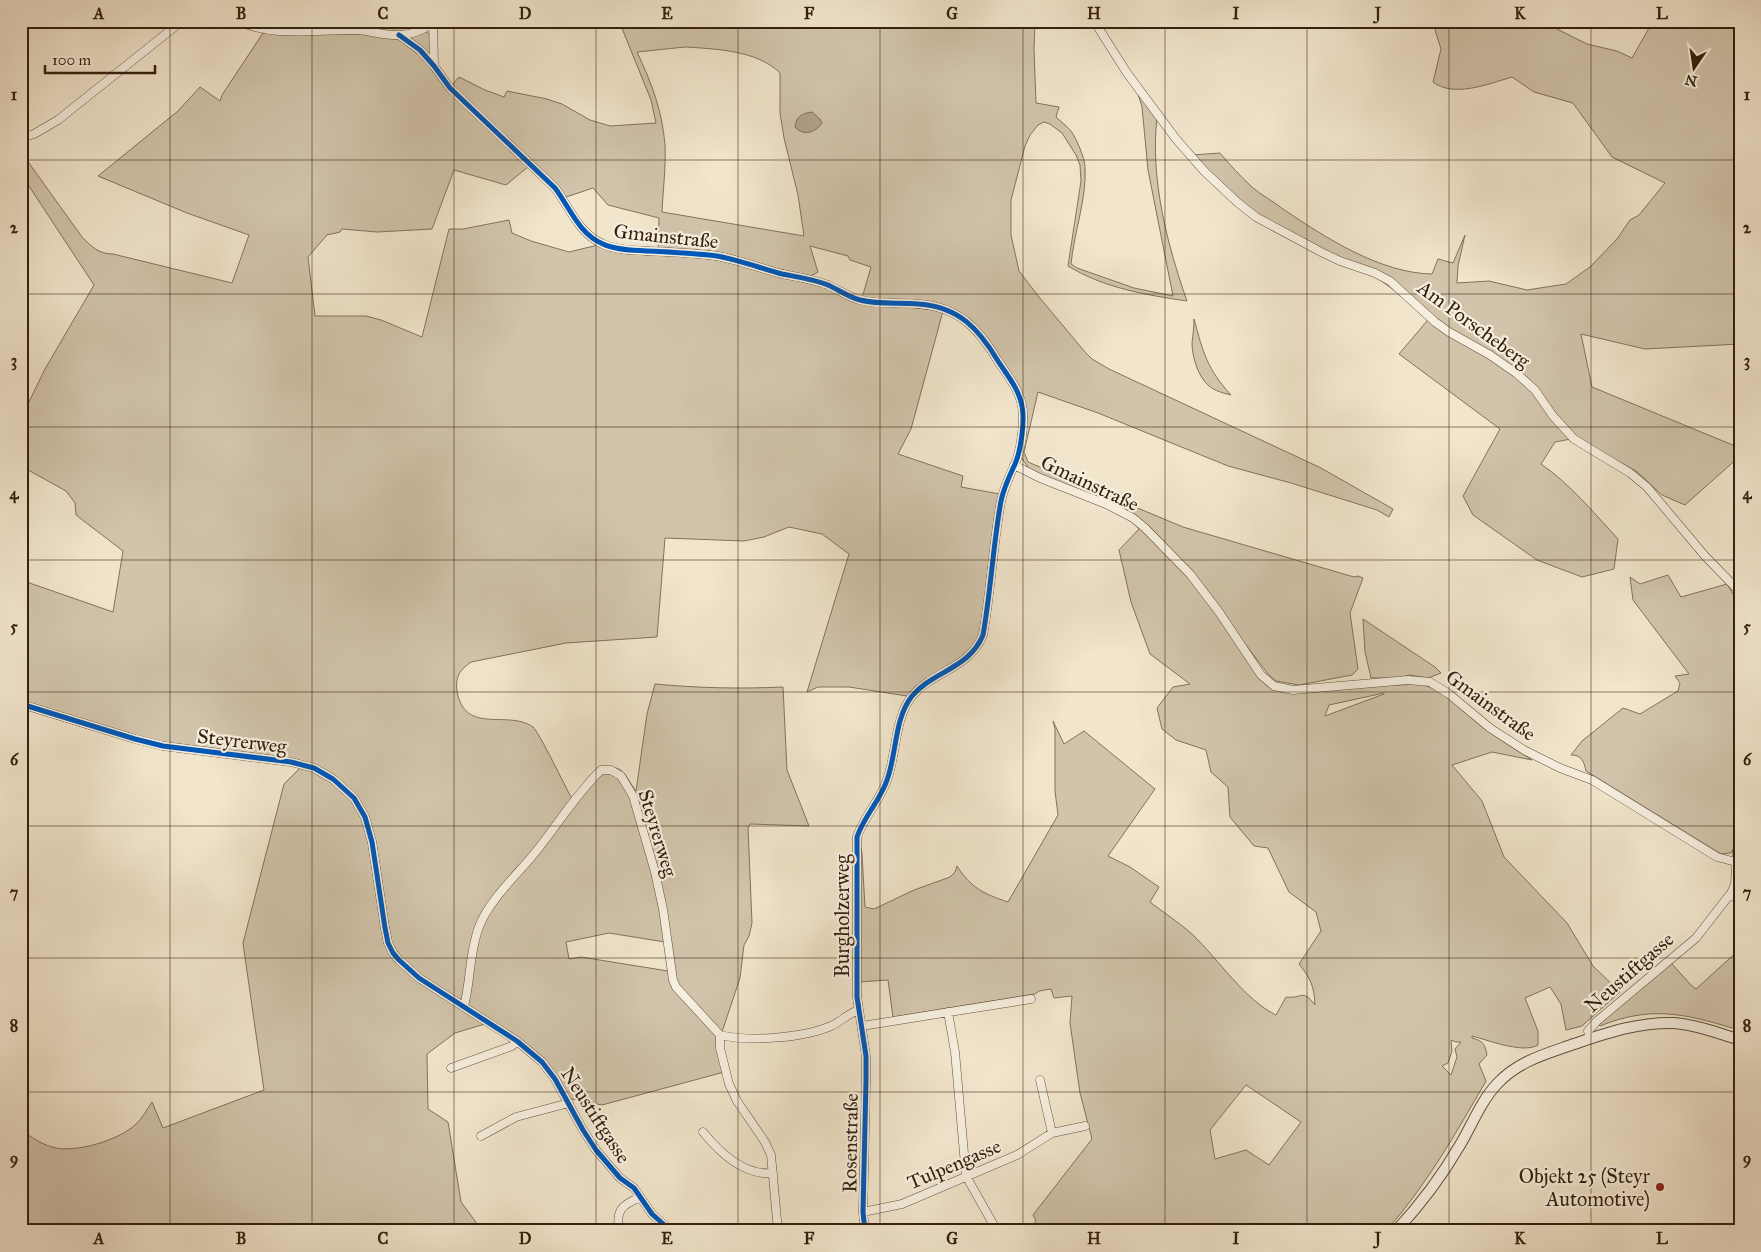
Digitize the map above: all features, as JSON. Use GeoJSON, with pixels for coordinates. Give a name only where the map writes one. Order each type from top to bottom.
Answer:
{"type":"FeatureCollection","features":[{"type":"Feature","properties":{"kind":"street"},"geometry":{"type":"LineString","coordinates":[[21,138],[34,134],[58,120],[182,21]]}},
{"type":"Feature","properties":{"kind":"street","name":"Gmainstraße"},"geometry":{"type":"LineString","coordinates":[[238,21],[252,27],[270,30],[355,30],[399,35],[423,29],[432,22]]}},
{"type":"Feature","properties":{"kind":"street","name":"Am Porscheberg"},"geometry":{"type":"LineString","coordinates":[[1094,21],[1127,73],[1165,125],[1204,171],[1236,202],[1256,217],[1332,257],[1351,266],[1375,273],[1390,281],[1435,322],[1516,373],[1535,390],[1553,416],[1574,439],[1630,473],[1647,487],[1705,556],[1740,592]]}},
{"type":"Feature","properties":{"kind":"street"},"geometry":{"type":"LineString","coordinates":[[432,22],[434,66]]}},
{"type":"Feature","properties":{"kind":"street","name":"Gmainstraße"},"geometry":{"type":"LineString","coordinates":[[399,35],[420,50],[450,88],[555,188],[584,232],[603,244],[629,250],[733,259],[782,274],[817,281],[861,300],[889,304],[929,305],[971,323],[1011,380],[1021,400],[1023,414],[1020,444],[1014,465],[1040,478],[1106,504],[1133,518],[1145,528],[1190,574],[1219,612],[1261,675],[1274,686],[1293,690],[1408,680],[1430,682],[1449,694],[1490,728],[1524,750],[1560,768],[1592,780],[1717,857],[1736,862]]}},
{"type":"Feature","properties":{"kind":"street","name":"Burgholzerweg"},"geometry":{"type":"LineString","coordinates":[[866,1056],[858,1010],[857,837],[861,824],[888,779],[898,730],[907,703],[918,690],[968,657],[983,635],[1001,501],[1008,476],[1014,465]]}},
{"type":"Feature","properties":{"kind":"street","name":"Steyrerweg"},"geometry":{"type":"LineString","coordinates":[[21,704],[163,746],[291,762],[314,768],[329,776],[354,798],[365,817],[372,842],[385,928],[393,953],[407,969],[419,978],[464,1006],[468,989],[473,942],[480,924],[509,882],[534,854],[589,782],[601,770],[611,770],[621,776],[633,796],[655,872],[663,910],[673,980],[676,987],[720,1035]]}},
{"type":"Feature","properties":{"kind":"street"},"geometry":{"type":"LineString","coordinates":[[21,743],[23,756],[21,766]]}},
{"type":"Feature","properties":{"kind":"street","name":"Neustiftgasse"},"geometry":{"type":"LineString","coordinates":[[1396,1231],[1440,1176],[1497,1084],[1525,1062],[1590,1039],[1588,1031],[1597,1021],[1696,938],[1731,893],[1735,884],[1736,862],[1740,844]]}},
{"type":"Feature","properties":{"kind":"street"},"geometry":{"type":"LineString","coordinates":[[1731,893],[1740,903]]}},
{"type":"Feature","properties":{"kind":"street"},"geometry":{"type":"LineString","coordinates":[[862,1026],[1031,999]]}},
{"type":"Feature","properties":{"kind":"street","name":"Neustiftgasse"},"geometry":{"type":"LineString","coordinates":[[464,1006],[534,1054],[549,1070],[596,1150],[620,1178],[634,1188],[639,1198],[652,1214],[671,1231]]}},
{"type":"Feature","properties":{"kind":"street"},"geometry":{"type":"LineString","coordinates":[[778,1231],[769,1150],[737,1101],[729,1084],[720,1048],[720,1035],[742,1039],[806,1032],[831,1026],[858,1010]]}},
{"type":"Feature","properties":{"kind":"street"},"geometry":{"type":"LineString","coordinates":[[948,1012],[955,1052],[966,1176],[997,1231]]}},
{"type":"Feature","properties":{"kind":"street"},"geometry":{"type":"LineString","coordinates":[[1590,1039],[1629,1026],[1663,1023],[1700,1027],[1740,1040]]}},
{"type":"Feature","properties":{"kind":"street"},"geometry":{"type":"LineString","coordinates":[[451,1068],[512,1046],[516,1041]]}},
{"type":"Feature","properties":{"kind":"street","name":"Rosenstraße"},"geometry":{"type":"LineString","coordinates":[[865,1231],[863,1212],[866,1056]]}},
{"type":"Feature","properties":{"kind":"street"},"geometry":{"type":"LineString","coordinates":[[1040,1080],[1052,1133]]}},
{"type":"Feature","properties":{"kind":"street","name":"Neustiftgasse"},"geometry":{"type":"LineString","coordinates":[[481,1136],[516,1117],[569,1103]]}},
{"type":"Feature","properties":{"kind":"street","name":"Tulpengasse"},"geometry":{"type":"LineString","coordinates":[[863,1212],[902,1204],[1026,1150],[1052,1133],[1085,1126]]}},
{"type":"Feature","properties":{"kind":"street"},"geometry":{"type":"LineString","coordinates":[[703,1132],[713,1144],[741,1166],[762,1173],[773,1173]]}},
{"type":"Feature","properties":{"kind":"street"},"geometry":{"type":"LineString","coordinates":[[619,1231],[617,1221],[622,1208],[627,1203],[639,1198]]}},
{"type":"Feature","properties":{"kind":"shaded area"},"geometry":{"type":"Polygon","coordinates":[[[318,21],[429,21],[415,29],[401,32],[318,27],[318,21]]]}},
{"type":"Feature","properties":{"kind":"shaded area"},"geometry":{"type":"Polygon","coordinates":[[[619,21],[1035,21],[1036,103],[1059,107],[1056,117],[1073,134],[1085,163],[1084,190],[1071,264],[1077,268],[1134,288],[1173,296],[1148,170],[1142,107],[1137,91],[1157,118],[1155,141],[1158,187],[1167,234],[1187,301],[1126,290],[1096,280],[1068,266],[1081,181],[1080,165],[1062,133],[1044,122],[1038,125],[1030,135],[1025,146],[1011,200],[1011,235],[1019,271],[1092,359],[1109,369],[1321,468],[1393,509],[1389,517],[1377,510],[1291,483],[1228,466],[1098,413],[1038,392],[1024,452],[1028,462],[1183,527],[1363,578],[1350,613],[1358,669],[1352,675],[1299,685],[1276,681],[1268,674],[1183,562],[1151,528],[1133,515],[1030,470],[1021,457],[1025,411],[981,331],[972,321],[953,310],[862,298],[871,267],[850,260],[848,256],[810,246],[818,272],[809,277],[723,254],[658,250],[659,218],[608,205],[593,188],[566,197],[550,179],[452,85],[459,77],[504,97],[507,91],[547,99],[562,104],[590,120],[610,126],[656,123],[651,100],[619,21]],[[685,47],[637,52],[656,97],[664,132],[665,162],[662,212],[804,236],[798,195],[780,113],[780,73],[771,65],[748,55],[722,50],[685,47]]]}},
{"type":"Feature","properties":{"kind":"shaded area"},"geometry":{"type":"Polygon","coordinates":[[[1436,21],[1541,21],[1587,44],[1617,51],[1632,58],[1653,21],[1740,21],[1740,344],[1645,349],[1581,334],[1592,387],[1740,448],[1740,456],[1685,505],[1662,495],[1636,471],[1576,438],[1555,442],[1541,464],[1572,490],[1618,539],[1614,569],[1582,577],[1537,560],[1473,515],[1463,496],[1500,429],[1399,354],[1427,321],[1427,315],[1363,267],[1344,260],[1254,213],[1192,155],[1220,153],[1259,193],[1335,242],[1373,261],[1393,268],[1432,274],[1438,259],[1453,263],[1465,235],[1458,266],[1457,283],[1489,281],[1527,290],[1566,284],[1590,267],[1617,239],[1630,220],[1639,215],[1665,183],[1612,157],[1573,103],[1534,92],[1512,77],[1482,86],[1461,89],[1441,87],[1433,82],[1441,49],[1435,30],[1436,21]]]}},
{"type":"Feature","properties":{"kind":"shaded area"},"geometry":{"type":"Polygon","coordinates":[[[425,31],[430,35],[430,56],[408,39],[425,31]]]}},
{"type":"Feature","properties":{"kind":"shaded area"},"geometry":{"type":"Polygon","coordinates":[[[263,33],[388,36],[400,40],[423,58],[528,167],[506,185],[454,170],[432,229],[377,232],[342,229],[340,232],[327,235],[308,257],[315,316],[366,316],[381,320],[422,337],[449,229],[463,229],[509,220],[512,233],[531,241],[569,252],[598,245],[722,260],[819,285],[855,301],[943,311],[911,429],[898,454],[963,476],[961,487],[1000,494],[981,632],[975,643],[958,660],[907,696],[849,687],[818,687],[807,692],[849,554],[822,534],[789,527],[764,537],[744,541],[665,538],[657,637],[566,643],[471,662],[461,671],[457,681],[457,691],[461,705],[469,713],[478,717],[523,722],[533,727],[572,799],[599,768],[619,769],[636,791],[647,714],[655,684],[719,688],[783,687],[787,770],[809,826],[750,824],[748,828],[752,923],[749,936],[744,945],[740,978],[722,1032],[722,1048],[728,1071],[602,1105],[562,1097],[546,1072],[522,1048],[485,1024],[455,1033],[427,1054],[428,1109],[448,1122],[461,1202],[478,1225],[478,1231],[21,1231],[21,1130],[52,1147],[72,1149],[108,1140],[129,1130],[141,1119],[152,1102],[163,1128],[264,1090],[243,943],[284,784],[303,765],[227,754],[93,730],[21,708],[21,580],[113,612],[123,551],[76,515],[75,503],[66,491],[21,466],[21,418],[45,369],[94,285],[21,174],[21,152],[82,237],[96,249],[104,253],[232,283],[249,235],[187,213],[98,176],[178,111],[200,87],[220,101],[222,95],[263,33]],[[609,933],[566,942],[569,959],[581,957],[668,971],[665,942],[609,933]]]}},
{"type":"Feature","properties":{"kind":"shaded area"},"geometry":{"type":"Polygon","coordinates":[[[812,112],[822,123],[817,129],[810,132],[806,133],[798,130],[795,127],[800,116],[812,112]]]}},
{"type":"Feature","properties":{"kind":"shaded area"},"geometry":{"type":"Polygon","coordinates":[[[1194,319],[1207,360],[1216,377],[1231,395],[1211,388],[1199,372],[1192,348],[1194,319]]]}},
{"type":"Feature","properties":{"kind":"shaded area"},"geometry":{"type":"Polygon","coordinates":[[[1131,521],[1136,523],[1175,561],[1208,602],[1267,686],[1277,690],[1296,692],[1421,684],[1446,696],[1481,726],[1532,760],[1492,752],[1452,765],[1482,801],[1504,857],[1567,923],[1593,966],[1620,992],[1582,1026],[1566,1030],[1561,1004],[1550,987],[1525,998],[1538,1031],[1538,1045],[1532,1047],[1515,1047],[1472,1036],[1472,1038],[1479,1040],[1485,1048],[1487,1055],[1479,1064],[1486,1081],[1427,1177],[1401,1214],[1386,1231],[1026,1231],[1036,1221],[1033,1215],[1092,1139],[1080,1093],[1070,1023],[1072,996],[1054,998],[1051,989],[1039,991],[1035,994],[893,1017],[888,980],[859,982],[860,843],[865,907],[874,909],[914,890],[950,877],[955,872],[957,866],[973,885],[992,896],[1008,902],[1058,815],[1055,791],[1055,729],[1053,721],[1064,744],[1084,731],[1155,789],[1108,856],[1130,867],[1159,887],[1150,902],[1193,935],[1253,1000],[1276,1015],[1286,997],[1302,995],[1311,1000],[1315,1005],[1311,983],[1299,964],[1321,931],[1316,912],[1289,892],[1268,848],[1254,846],[1230,817],[1228,787],[1211,772],[1206,750],[1176,740],[1162,729],[1157,708],[1173,687],[1190,684],[1150,654],[1131,602],[1119,550],[1139,529],[1131,521]],[[1384,694],[1329,705],[1325,716],[1384,694]],[[1451,1040],[1452,1051],[1448,1063],[1442,1066],[1451,1075],[1457,1057],[1455,1049],[1461,1042],[1451,1040]],[[1246,1085],[1210,1130],[1215,1159],[1246,1150],[1269,1165],[1301,1122],[1246,1085]]]}},
{"type":"Feature","properties":{"kind":"shaded area"},"geometry":{"type":"Polygon","coordinates":[[[1668,575],[1681,597],[1727,584],[1740,605],[1740,837],[1731,853],[1721,854],[1586,771],[1582,760],[1578,756],[1571,755],[1582,741],[1623,708],[1640,714],[1678,691],[1680,683],[1675,676],[1689,674],[1633,600],[1630,577],[1640,584],[1668,575]]]}},
{"type":"Feature","properties":{"kind":"shaded area"},"geometry":{"type":"Polygon","coordinates":[[[1363,619],[1435,667],[1441,673],[1428,678],[1409,675],[1400,678],[1371,678],[1365,652],[1363,619]]]}},
{"type":"Feature","properties":{"kind":"shaded area"},"geometry":{"type":"Polygon","coordinates":[[[1740,949],[1740,1021],[1732,1028],[1698,1019],[1666,1014],[1634,1016],[1600,1026],[1598,1022],[1671,963],[1696,989],[1740,949]]]}},
{"type":"Feature","properties":{"kind":"cycle path"},"geometry":{"type":"LineString","coordinates":[[399,35],[420,50],[450,88],[555,188],[581,227],[595,240],[608,246],[624,249],[717,256],[822,283],[860,300],[919,304],[946,310],[966,322],[983,339],[1009,377],[1018,394],[1023,412],[1022,435],[1017,458],[1001,501],[983,635],[969,655],[921,688],[906,705],[899,726],[887,780],[857,837],[857,997],[866,1056],[863,1212],[865,1231]]}},
{"type":"Feature","properties":{"kind":"cycle path"},"geometry":{"type":"LineString","coordinates":[[21,704],[163,746],[291,762],[314,768],[333,779],[354,798],[365,817],[372,842],[388,943],[393,953],[419,978],[517,1041],[542,1062],[555,1079],[596,1150],[620,1178],[634,1188],[652,1214],[671,1231]]}},
{"type":"Feature","properties":{"kind":"place","name":"Objekt 25 (Steyr Automotive)"},"geometry":{"type":"Point","coordinates":[1660,1187]}}]}
